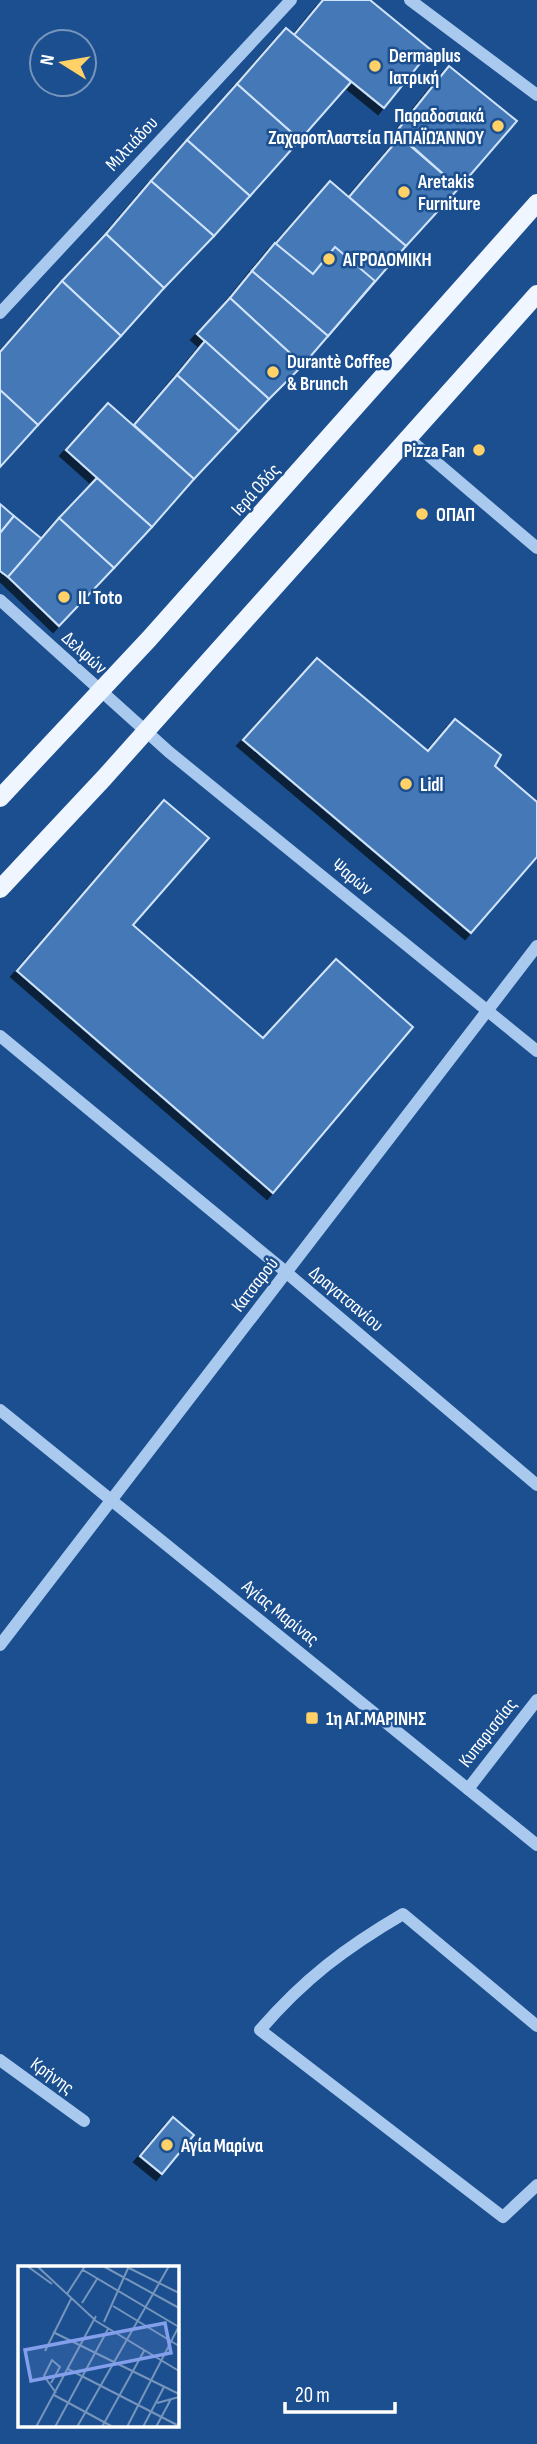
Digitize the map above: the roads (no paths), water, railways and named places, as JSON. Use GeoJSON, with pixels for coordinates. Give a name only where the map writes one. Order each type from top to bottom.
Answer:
{"type":"FeatureCollection","features":[{"type":"Feature","properties":{"kind":"main road","name":"Ιερά Οδός"},"geometry":{"type":"LineString","coordinates":[[0,799],[537,203]]}},
{"type":"Feature","properties":{"kind":"main road"},"geometry":{"type":"LineString","coordinates":[[0,889],[537,294]]}},
{"type":"Feature","properties":{"kind":"street","name":"Μιλτιάδου"},"geometry":{"type":"LineString","coordinates":[[0,313],[291,0]]}},
{"type":"Feature","properties":{"kind":"street"},"geometry":{"type":"LineString","coordinates":[[410,0],[537,95]]}},
{"type":"Feature","properties":{"kind":"street"},"geometry":{"type":"LineString","coordinates":[[408,438],[537,548]]}},
{"type":"Feature","properties":{"kind":"street","name":"Δελφών"},"geometry":{"type":"LineString","coordinates":[[0,600],[145,731]]}},
{"type":"Feature","properties":{"kind":"street","name":"Ψαρών"},"geometry":{"type":"LineString","coordinates":[[145,731],[537,1051]]}},
{"type":"Feature","properties":{"kind":"street","name":"Κατσαρού"},"geometry":{"type":"LineString","coordinates":[[0,1646],[537,946]]}},
{"type":"Feature","properties":{"kind":"street","name":"Δραγατσανίου"},"geometry":{"type":"LineString","coordinates":[[0,1036],[287,1273],[537,1485]]}},
{"type":"Feature","properties":{"kind":"street","name":"Αγίας Μαρίνας"},"geometry":{"type":"LineString","coordinates":[[0,1410],[537,1845]]}},
{"type":"Feature","properties":{"kind":"street","name":"Κυπαρισσίας"},"geometry":{"type":"LineString","coordinates":[[468,1789],[537,1700]]}},
{"type":"Feature","properties":{"kind":"street"},"geometry":{"type":"LineString","coordinates":[[537,2026],[403,1914],[338,1955],[311,1976],[260,2030],[503,2217],[537,2185]]}},
{"type":"Feature","properties":{"kind":"street","name":"Κρήνης"},"geometry":{"type":"LineString","coordinates":[[0,2060],[83,2121]]}},
{"type":"Feature","properties":{"kind":"place","name":"Dermaplus Ιατρική"},"geometry":{"type":"Point","coordinates":[375,66]}},
{"type":"Feature","properties":{"kind":"place","name":"Παραδοσιακά Ζαχαροπλαστεία ΠΑΠΑΪΩΆΝΝΟΥ"},"geometry":{"type":"Point","coordinates":[498,126]}},
{"type":"Feature","properties":{"kind":"place","name":"Aretakis Furniture"},"geometry":{"type":"Point","coordinates":[404,192]}},
{"type":"Feature","properties":{"kind":"place","name":"ΑΓΡΟΔΟΜΙΚΗ"},"geometry":{"type":"Point","coordinates":[329,259]}},
{"type":"Feature","properties":{"kind":"place","name":"Durantè Coffee & Brunch"},"geometry":{"type":"Point","coordinates":[273,372]}},
{"type":"Feature","properties":{"kind":"place","name":"Pizza Fan"},"geometry":{"type":"Point","coordinates":[479,450]}},
{"type":"Feature","properties":{"kind":"place","name":"ΟΠΑΠ"},"geometry":{"type":"Point","coordinates":[422,514]}},
{"type":"Feature","properties":{"kind":"place","name":"IL Toto"},"geometry":{"type":"Point","coordinates":[64,597]}},
{"type":"Feature","properties":{"kind":"place","name":"Lidl"},"geometry":{"type":"Point","coordinates":[406,784]}},
{"type":"Feature","properties":{"kind":"place","name":"1η ΑΓ.ΜΑΡΙΝΗΣ"},"geometry":{"type":"Point","coordinates":[312,1718]}},
{"type":"Feature","properties":{"kind":"place","name":"Αγία Μαρίνα"},"geometry":{"type":"Point","coordinates":[167,2145]}}]}
